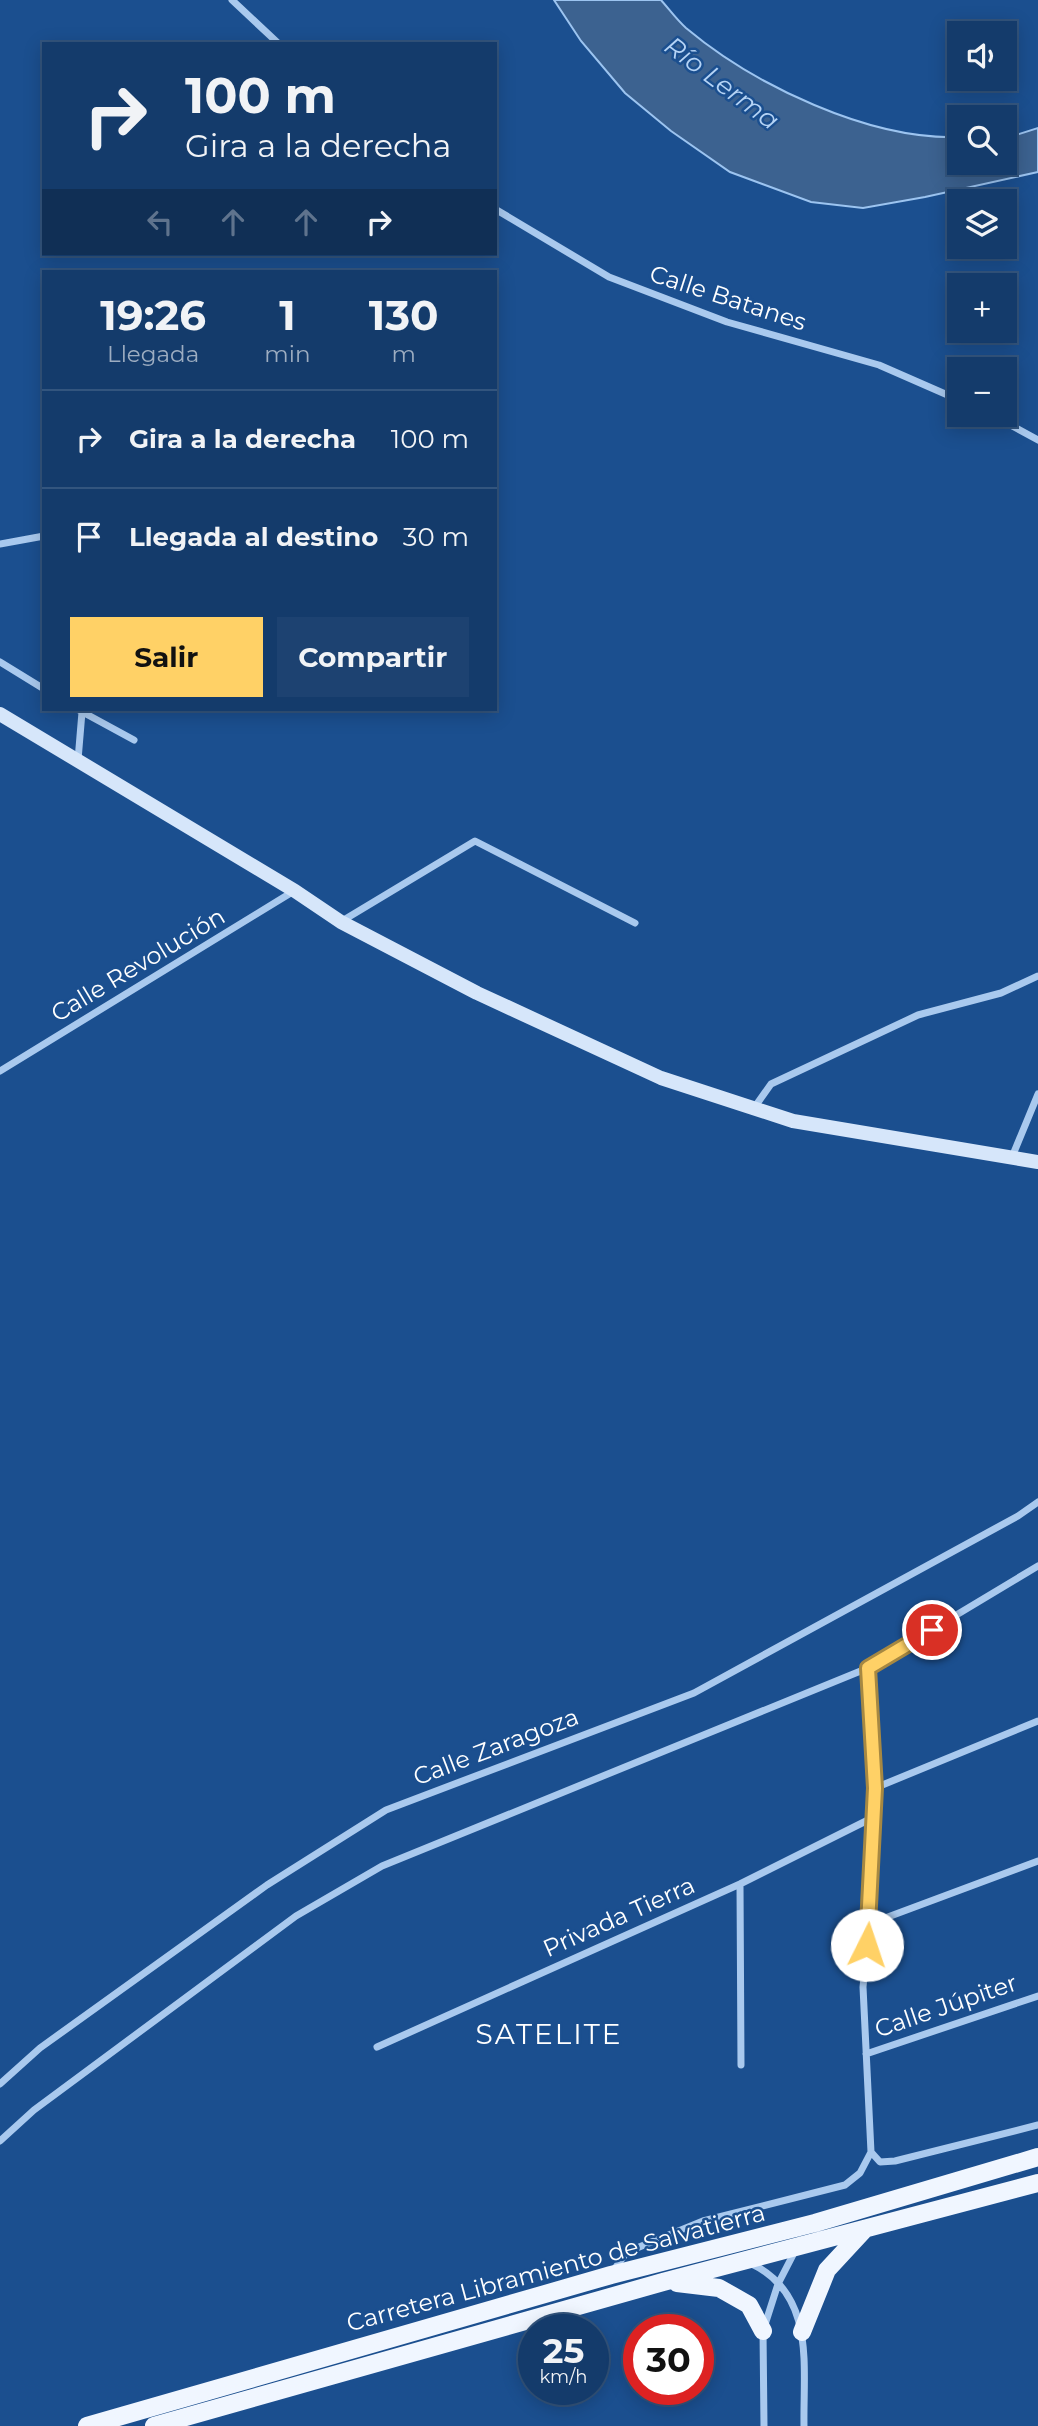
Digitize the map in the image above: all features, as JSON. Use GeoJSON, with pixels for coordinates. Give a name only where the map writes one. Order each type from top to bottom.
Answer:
{"type":"FeatureCollection","features":[{"type":"Feature","properties":{"kind":"main road"},"geometry":{"type":"LineString","coordinates":[[0,713],[295,891],[341,922],[477,993],[661,1078],[793,1121],[1038,1162]]}},
{"type":"Feature","properties":{"kind":"main road","name":"Carretera Libramiento de Salvatierra"},"geometry":{"type":"LineString","coordinates":[[88,2426],[611,2275],[815,2223],[1038,2157]]}},
{"type":"Feature","properties":{"kind":"main road","name":"Carretera Libramiento de Salvatierra"},"geometry":{"type":"LineString","coordinates":[[153,2426],[663,2282],[1038,2183]]}},
{"type":"Feature","properties":{"kind":"main road"},"geometry":{"type":"LineString","coordinates":[[797,2248],[815,2223]]}},
{"type":"Feature","properties":{"kind":"main road"},"geometry":{"type":"LineString","coordinates":[[802,2332],[827,2270],[867,2227]]}},
{"type":"Feature","properties":{"kind":"main road"},"geometry":{"type":"LineString","coordinates":[[718,2247],[746,2261]]}},
{"type":"Feature","properties":{"kind":"main road"},"geometry":{"type":"LineString","coordinates":[[663,2282],[719,2288],[749,2305],[763,2330]]}},
{"type":"Feature","properties":{"kind":"street"},"geometry":{"type":"LineString","coordinates":[[232,0],[277,42]]}},
{"type":"Feature","properties":{"kind":"street","name":"Calle Batanes"},"geometry":{"type":"LineString","coordinates":[[497,210],[609,277],[727,322],[879,365],[947,395]]}},
{"type":"Feature","properties":{"kind":"street"},"geometry":{"type":"LineString","coordinates":[[1014,427],[1038,440]]}},
{"type":"Feature","properties":{"kind":"street"},"geometry":{"type":"LineString","coordinates":[[0,544],[42,536]]}},
{"type":"Feature","properties":{"kind":"street"},"geometry":{"type":"LineString","coordinates":[[0,662],[42,688]]}},
{"type":"Feature","properties":{"kind":"street"},"geometry":{"type":"LineString","coordinates":[[78,760],[79,711]]}},
{"type":"Feature","properties":{"kind":"street"},"geometry":{"type":"LineString","coordinates":[[81,711],[134,740]]}},
{"type":"Feature","properties":{"kind":"street"},"geometry":{"type":"LineString","coordinates":[[341,922],[475,841],[635,923]]}},
{"type":"Feature","properties":{"kind":"street","name":"Calle Revolución"},"geometry":{"type":"LineString","coordinates":[[0,1071],[295,891]]}},
{"type":"Feature","properties":{"kind":"street"},"geometry":{"type":"LineString","coordinates":[[753,1109],[771,1084],[918,1015],[1001,993],[1038,976]]}},
{"type":"Feature","properties":{"kind":"street"},"geometry":{"type":"LineString","coordinates":[[1012,1158],[1038,1094]]}},
{"type":"Feature","properties":{"kind":"street","name":"Calle Zaragoza"},"geometry":{"type":"LineString","coordinates":[[0,2084],[40,2048],[256,1893],[386,1810],[694,1693],[1018,1517],[1038,1502]]}},
{"type":"Feature","properties":{"kind":"street"},"geometry":{"type":"LineString","coordinates":[[0,2141],[33,2110],[296,1916],[382,1866],[868,1668],[1038,1566]]}},
{"type":"Feature","properties":{"kind":"street"},"geometry":{"type":"LineString","coordinates":[[611,2275],[627,2252],[703,2221],[845,2185],[860,2173],[871,2152],[863,1987],[869,1924],[875,1788],[868,1668]]}},
{"type":"Feature","properties":{"kind":"street"},"geometry":{"type":"LineString","coordinates":[[875,1788],[1038,1721]]}},
{"type":"Feature","properties":{"kind":"street","name":"Privada Tierra"},"geometry":{"type":"LineString","coordinates":[[377,2047],[740,1884],[874,1817]]}},
{"type":"Feature","properties":{"kind":"street"},"geometry":{"type":"LineString","coordinates":[[869,1924],[1038,1861]]}},
{"type":"Feature","properties":{"kind":"street"},"geometry":{"type":"LineString","coordinates":[[740,1884],[741,2066]]}},
{"type":"Feature","properties":{"kind":"street","name":"Calle Júpiter"},"geometry":{"type":"LineString","coordinates":[[866,2054],[1038,1996]]}},
{"type":"Feature","properties":{"kind":"street"},"geometry":{"type":"LineString","coordinates":[[871,2152],[880,2162],[895,2161],[1038,2125]]}},
{"type":"Feature","properties":{"kind":"street"},"geometry":{"type":"LineString","coordinates":[[764,2426],[763,2330],[778,2284],[797,2248]]}},
{"type":"Feature","properties":{"kind":"street"},"geometry":{"type":"LineString","coordinates":[[746,2261],[767,2271],[793,2300],[802,2332],[804,2426]]}},
{"type":"Feature","properties":{"kind":"water","name":"Río Lerma"},"geometry":{"type":"Polygon","coordinates":[[[554,0],[661,0],[686,28],[714,49],[745,70],[814,105],[888,129],[924,136],[947,137],[947,175],[1017,175],[1017,135],[1038,128],[1038,172],[863,208],[811,202],[730,172],[671,131],[625,93],[581,41],[554,0]]]}},
{"type":"Feature","properties":{"kind":"district","name":"SATELITE"},"geometry":{"type":"Point","coordinates":[549,2034]}},
{"type":"Feature","properties":{"kind":"route"},"geometry":{"type":"LineString","coordinates":[[867,1945],[875,1788],[868,1668],[932,1630]]}}]}
